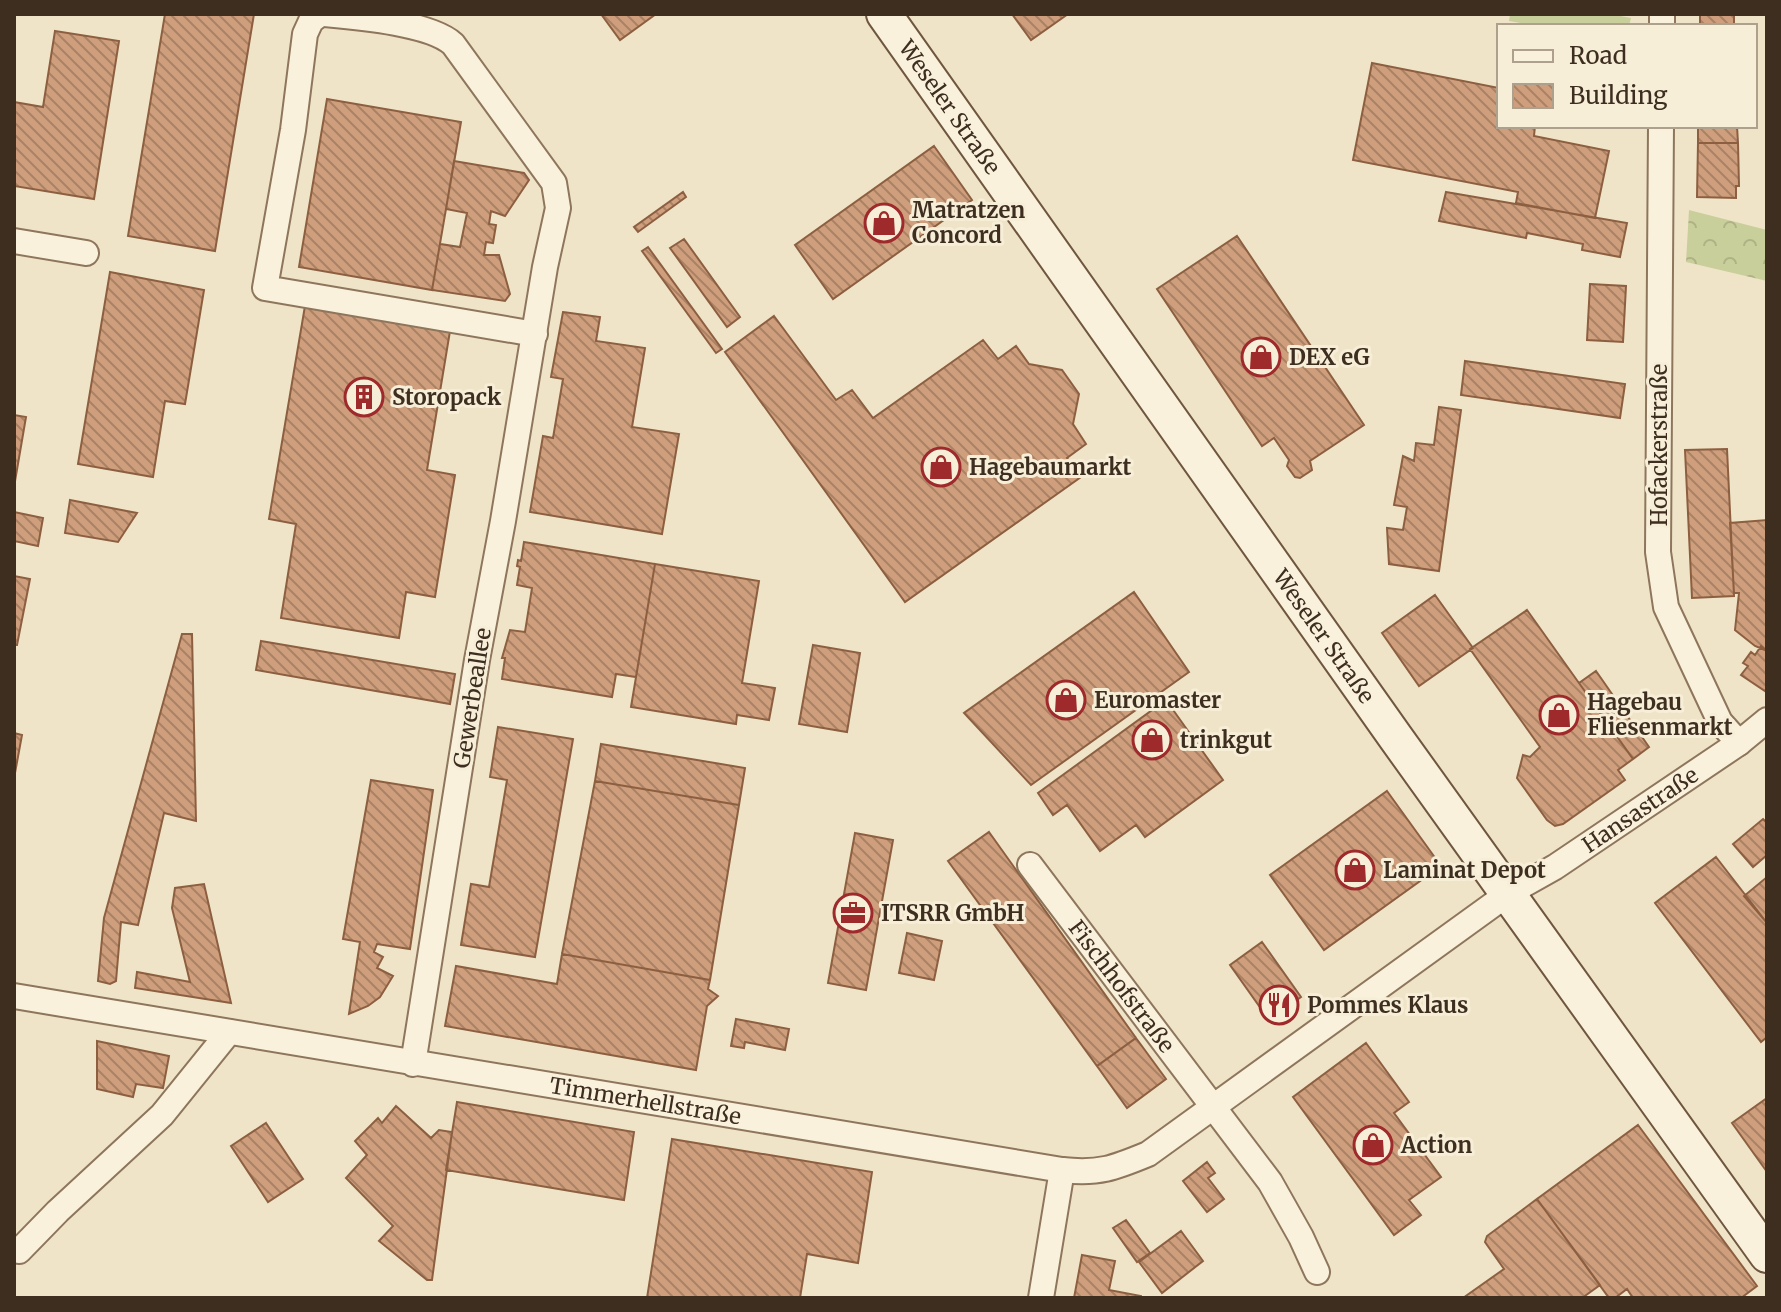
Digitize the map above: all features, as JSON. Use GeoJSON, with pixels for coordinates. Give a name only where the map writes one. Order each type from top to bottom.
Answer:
{"type":"FeatureCollection","features":[{"type":"Feature","properties":{"kind":"main road","name":"Weseler Straße"},"geometry":{"type":"LineString","coordinates":[[884,14],[1288,586],[1767,1255]]}},
{"type":"Feature","properties":{"kind":"street","name":"Gewerbeallee"},"geometry":{"type":"LineString","coordinates":[[413,1064],[477,660],[558,208],[554,183],[453,44],[442,34],[322,14],[311,21],[305,34],[293,130],[265,288],[535,334]]}},
{"type":"Feature","properties":{"kind":"street","name":"Hofackerstraße"},"geometry":{"type":"LineString","coordinates":[[1661,128],[1658,552],[1666,607],[1720,722],[1739,743]]}},
{"type":"Feature","properties":{"kind":"street"},"geometry":{"type":"LineString","coordinates":[[14,241],[86,253]]}},
{"type":"Feature","properties":{"kind":"street","name":"Hansastraße"},"geometry":{"type":"LineString","coordinates":[[1509,893],[1555,867],[1739,743],[1767,720]]}},
{"type":"Feature","properties":{"kind":"street","name":"Fischhofstraße"},"geometry":{"type":"LineString","coordinates":[[1030,865],[1212,1108]]}},
{"type":"Feature","properties":{"kind":"street","name":"Timmerhellstraße"},"geometry":{"type":"LineString","coordinates":[[14,996],[413,1064],[1093,1173],[1148,1154],[1509,893]]}},
{"type":"Feature","properties":{"kind":"street"},"geometry":{"type":"LineString","coordinates":[[19,1251],[162,1115],[229,1032]]}},
{"type":"Feature","properties":{"kind":"street"},"geometry":{"type":"LineString","coordinates":[[1212,1108],[1270,1182],[1317,1272]]}},
{"type":"Feature","properties":{"kind":"street"},"geometry":{"type":"LineString","coordinates":[[1041,1298],[1062,1170]]}},
{"type":"Feature","properties":{"kind":"green space"},"geometry":{"type":"Polygon","coordinates":[[[1510,14],[1610,14],[1631,18],[1630,24],[1526,24],[1509,21],[1510,14]]]}},
{"type":"Feature","properties":{"kind":"green space"},"geometry":{"type":"Polygon","coordinates":[[[1689,210],[1767,230],[1767,281],[1686,262],[1689,210]]]}},
{"type":"Feature","properties":{"kind":"building"},"geometry":{"type":"Polygon","coordinates":[[[165,14],[254,14],[215,251],[128,236],[165,14]]]}},
{"type":"Feature","properties":{"kind":"building"},"geometry":{"type":"Polygon","coordinates":[[[601,14],[656,14],[620,40],[601,14]]]}},
{"type":"Feature","properties":{"kind":"building"},"geometry":{"type":"Polygon","coordinates":[[[1012,14],[1068,14],[1031,40],[1012,14]]]}},
{"type":"Feature","properties":{"kind":"building"},"geometry":{"type":"Polygon","coordinates":[[[1700,14],[1734,14],[1734,24],[1700,24],[1700,14]]]}},
{"type":"Feature","properties":{"kind":"building"},"geometry":{"type":"Polygon","coordinates":[[[55,31],[119,41],[94,199],[14,186],[14,102],[43,107],[55,31]]]}},
{"type":"Feature","properties":{"kind":"building"},"geometry":{"type":"Polygon","coordinates":[[[1372,63],[1497,88],[1497,128],[1535,128],[1534,136],[1609,151],[1595,218],[1516,203],[1518,192],[1353,160],[1372,63]]]}},
{"type":"Feature","properties":{"kind":"building"},"geometry":{"type":"Polygon","coordinates":[[[327,99],[461,122],[432,290],[299,267],[327,99]]]}},
{"type":"Feature","properties":{"kind":"building"},"geometry":{"type":"Polygon","coordinates":[[[1698,128],[1737,128],[1738,143],[1698,143],[1698,128]]]}},
{"type":"Feature","properties":{"kind":"building"},"geometry":{"type":"Polygon","coordinates":[[[1698,143],[1738,143],[1739,186],[1736,186],[1736,198],[1697,197],[1698,143]]]}},
{"type":"Feature","properties":{"kind":"building","name":"Matratzen Concord"},"geometry":{"type":"Polygon","coordinates":[[[934,146],[972,200],[833,299],[795,245],[934,146]]]}},
{"type":"Feature","properties":{"kind":"building"},"geometry":{"type":"Polygon","coordinates":[[[454,161],[524,173],[529,180],[505,216],[491,211],[489,224],[496,225],[493,243],[486,242],[484,255],[499,255],[510,294],[505,301],[432,290],[440,244],[460,247],[467,213],[446,209],[454,161]]]}},
{"type":"Feature","properties":{"kind":"building"},"geometry":{"type":"Polygon","coordinates":[[[683,192],[686,197],[638,232],[634,227],[683,192]]]}},
{"type":"Feature","properties":{"kind":"building"},"geometry":{"type":"Polygon","coordinates":[[[1446,192],[1627,223],[1620,257],[1582,250],[1583,244],[1527,233],[1526,238],[1439,221],[1446,192]]]}},
{"type":"Feature","properties":{"kind":"building","name":"DEX eG"},"geometry":{"type":"Polygon","coordinates":[[[1237,236],[1364,425],[1310,461],[1312,470],[1300,478],[1295,477],[1287,466],[1289,460],[1274,438],[1262,446],[1157,289],[1237,236]]]}},
{"type":"Feature","properties":{"kind":"building"},"geometry":{"type":"Polygon","coordinates":[[[684,239],[740,317],[727,327],[670,248],[684,239]]]}},
{"type":"Feature","properties":{"kind":"building"},"geometry":{"type":"Polygon","coordinates":[[[648,247],[722,349],[716,353],[642,251],[648,247]]]}},
{"type":"Feature","properties":{"kind":"building"},"geometry":{"type":"Polygon","coordinates":[[[110,272],[204,290],[185,404],[165,401],[153,477],[78,464],[110,272]]]}},
{"type":"Feature","properties":{"kind":"building"},"geometry":{"type":"Polygon","coordinates":[[[1590,284],[1626,286],[1623,342],[1587,340],[1590,284]]]}},
{"type":"Feature","properties":{"kind":"building","name":"Storopack"},"geometry":{"type":"Polygon","coordinates":[[[306,300],[451,325],[427,470],[455,475],[435,597],[406,592],[399,638],[281,618],[296,524],[269,519],[306,300]]]}},
{"type":"Feature","properties":{"kind":"building"},"geometry":{"type":"Polygon","coordinates":[[[563,312],[600,317],[596,341],[645,348],[632,427],[679,434],[662,534],[530,512],[543,436],[553,438],[563,379],[551,377],[563,312]]]}},
{"type":"Feature","properties":{"kind":"building","name":"Hagebaumarkt"},"geometry":{"type":"Polygon","coordinates":[[[774,316],[836,400],[852,390],[873,418],[983,340],[998,359],[1016,346],[1029,364],[1062,370],[1079,394],[1073,424],[1086,444],[1067,458],[1081,477],[905,602],[725,352],[774,316]]]}},
{"type":"Feature","properties":{"kind":"building"},"geometry":{"type":"Polygon","coordinates":[[[1465,361],[1625,384],[1620,418],[1461,395],[1465,361]]]}},
{"type":"Feature","properties":{"kind":"building"},"geometry":{"type":"Polygon","coordinates":[[[1439,407],[1461,410],[1439,571],[1389,564],[1387,528],[1403,530],[1407,507],[1394,505],[1403,456],[1414,461],[1416,443],[1434,445],[1439,407]]]}},
{"type":"Feature","properties":{"kind":"building"},"geometry":{"type":"Polygon","coordinates":[[[14,415],[26,417],[14,487],[14,415]]]}},
{"type":"Feature","properties":{"kind":"building"},"geometry":{"type":"Polygon","coordinates":[[[1727,449],[1734,596],[1692,598],[1685,450],[1727,449]]]}},
{"type":"Feature","properties":{"kind":"building"},"geometry":{"type":"Polygon","coordinates":[[[70,500],[137,513],[118,542],[65,533],[70,500]]]}},
{"type":"Feature","properties":{"kind":"building"},"geometry":{"type":"Polygon","coordinates":[[[14,512],[43,518],[38,546],[14,541],[14,512]]]}},
{"type":"Feature","properties":{"kind":"building"},"geometry":{"type":"Polygon","coordinates":[[[1767,520],[1767,651],[1755,646],[1735,630],[1739,593],[1734,593],[1730,523],[1767,520]]]}},
{"type":"Feature","properties":{"kind":"building"},"geometry":{"type":"Polygon","coordinates":[[[524,542],[655,564],[636,677],[616,674],[612,697],[502,679],[505,658],[502,658],[510,630],[525,632],[532,588],[517,585],[520,567],[517,566],[518,560],[521,561],[524,542]]]}},
{"type":"Feature","properties":{"kind":"building"},"geometry":{"type":"Polygon","coordinates":[[[655,564],[759,581],[742,683],[775,688],[769,720],[737,715],[736,724],[631,707],[655,564]]]}},
{"type":"Feature","properties":{"kind":"building"},"geometry":{"type":"Polygon","coordinates":[[[14,576],[30,579],[17,645],[14,645],[14,576]]]}},
{"type":"Feature","properties":{"kind":"building","name":"Euromaster"},"geometry":{"type":"Polygon","coordinates":[[[1134,592],[1189,672],[1031,785],[964,713],[1134,592]]]}},
{"type":"Feature","properties":{"kind":"building"},"geometry":{"type":"Polygon","coordinates":[[[1435,595],[1473,648],[1419,686],[1382,633],[1435,595]]]}},
{"type":"Feature","properties":{"kind":"building","name":"Hagebau Fliesenmarkt"},"geometry":{"type":"Polygon","coordinates":[[[1527,610],[1633,759],[1618,770],[1625,780],[1563,824],[1555,826],[1547,820],[1517,778],[1523,755],[1530,757],[1540,747],[1470,649],[1527,610]]]}},
{"type":"Feature","properties":{"kind":"building"},"geometry":{"type":"Polygon","coordinates":[[[182,634],[192,634],[196,821],[164,813],[138,925],[121,922],[116,981],[110,984],[98,981],[104,918],[182,634]]]}},
{"type":"Feature","properties":{"kind":"building"},"geometry":{"type":"Polygon","coordinates":[[[261,641],[455,674],[450,704],[256,670],[261,641]]]}},
{"type":"Feature","properties":{"kind":"building"},"geometry":{"type":"Polygon","coordinates":[[[813,645],[860,653],[847,732],[799,724],[813,645]]]}},
{"type":"Feature","properties":{"kind":"building"},"geometry":{"type":"Polygon","coordinates":[[[1761,646],[1767,651],[1765,691],[1741,675],[1748,666],[1743,663],[1751,652],[1755,655],[1761,646]]]}},
{"type":"Feature","properties":{"kind":"building"},"geometry":{"type":"Polygon","coordinates":[[[1596,671],[1649,747],[1633,759],[1579,683],[1596,671]]]}},
{"type":"Feature","properties":{"kind":"building","name":"trinkgut"},"geometry":{"type":"Polygon","coordinates":[[[1166,700],[1223,780],[1145,837],[1136,825],[1100,851],[1067,805],[1053,815],[1038,793],[1166,700]]]}},
{"type":"Feature","properties":{"kind":"building"},"geometry":{"type":"Polygon","coordinates":[[[498,727],[573,739],[535,957],[461,945],[471,884],[489,887],[507,780],[490,777],[498,727]]]}},
{"type":"Feature","properties":{"kind":"building"},"geometry":{"type":"Polygon","coordinates":[[[14,733],[22,735],[15,773],[14,773],[14,733]]]}},
{"type":"Feature","properties":{"kind":"building"},"geometry":{"type":"Polygon","coordinates":[[[601,744],[745,768],[739,805],[595,781],[601,744]]]}},
{"type":"Feature","properties":{"kind":"building"},"geometry":{"type":"Polygon","coordinates":[[[371,780],[433,790],[410,949],[377,944],[374,952],[383,957],[377,968],[393,976],[380,997],[349,1014],[360,942],[343,939],[371,780]]]}},
{"type":"Feature","properties":{"kind":"building"},"geometry":{"type":"Polygon","coordinates":[[[595,781],[739,805],[710,980],[562,954],[595,781]]]}},
{"type":"Feature","properties":{"kind":"building","name":"Laminat Depot"},"geometry":{"type":"Polygon","coordinates":[[[1387,791],[1441,866],[1324,950],[1270,875],[1387,791]]]}},
{"type":"Feature","properties":{"kind":"building"},"geometry":{"type":"Polygon","coordinates":[[[1763,819],[1767,823],[1767,855],[1753,867],[1733,844],[1763,819]]]}},
{"type":"Feature","properties":{"kind":"building"},"geometry":{"type":"Polygon","coordinates":[[[989,832],[1136,1038],[1097,1066],[948,861],[989,832]]]}},
{"type":"Feature","properties":{"kind":"building"},"geometry":{"type":"Polygon","coordinates":[[[855,833],[893,840],[866,990],[828,983],[855,833]]]}},
{"type":"Feature","properties":{"kind":"building"},"geometry":{"type":"Polygon","coordinates":[[[1716,857],[1767,923],[1767,1037],[1761,1042],[1655,903],[1716,857]]]}},
{"type":"Feature","properties":{"kind":"building"},"geometry":{"type":"Polygon","coordinates":[[[1767,877],[1767,923],[1744,896],[1767,877]]]}},
{"type":"Feature","properties":{"kind":"building"},"geometry":{"type":"Polygon","coordinates":[[[204,884],[231,1003],[135,988],[137,972],[190,982],[172,908],[175,888],[204,884]]]}},
{"type":"Feature","properties":{"kind":"building"},"geometry":{"type":"Polygon","coordinates":[[[907,933],[942,941],[934,980],[899,973],[907,933]]]}},
{"type":"Feature","properties":{"kind":"building"},"geometry":{"type":"Polygon","coordinates":[[[1262,942],[1301,997],[1269,1020],[1230,965],[1262,942]]]}},
{"type":"Feature","properties":{"kind":"building"},"geometry":{"type":"Polygon","coordinates":[[[562,954],[710,980],[708,989],[718,996],[707,1006],[696,1070],[445,1026],[456,966],[557,984],[562,954]]]}},
{"type":"Feature","properties":{"kind":"building"},"geometry":{"type":"Polygon","coordinates":[[[736,1019],[789,1029],[785,1050],[745,1042],[744,1048],[731,1046],[736,1019]]]}},
{"type":"Feature","properties":{"kind":"building"},"geometry":{"type":"Polygon","coordinates":[[[1136,1038],[1166,1079],[1127,1108],[1097,1066],[1136,1038]]]}},
{"type":"Feature","properties":{"kind":"building"},"geometry":{"type":"Polygon","coordinates":[[[97,1041],[169,1056],[163,1088],[136,1084],[133,1097],[97,1089],[97,1041]]]}},
{"type":"Feature","properties":{"kind":"building","name":"Action"},"geometry":{"type":"Polygon","coordinates":[[[1366,1043],[1409,1102],[1394,1113],[1441,1177],[1409,1200],[1421,1215],[1394,1235],[1293,1097],[1366,1043]]]}},
{"type":"Feature","properties":{"kind":"building"},"geometry":{"type":"Polygon","coordinates":[[[1767,1098],[1767,1172],[1732,1123],[1767,1098]]]}},
{"type":"Feature","properties":{"kind":"building"},"geometry":{"type":"Polygon","coordinates":[[[457,1102],[634,1132],[624,1200],[446,1170],[457,1102]]]}},
{"type":"Feature","properties":{"kind":"building"},"geometry":{"type":"Polygon","coordinates":[[[396,1106],[431,1138],[439,1130],[452,1132],[432,1280],[427,1280],[379,1241],[393,1226],[346,1178],[367,1155],[355,1141],[378,1118],[382,1123],[396,1106]]]}},
{"type":"Feature","properties":{"kind":"building"},"geometry":{"type":"Polygon","coordinates":[[[266,1123],[303,1179],[268,1202],[231,1146],[266,1123]]]}},
{"type":"Feature","properties":{"kind":"building"},"geometry":{"type":"Polygon","coordinates":[[[1638,1125],[1757,1286],[1741,1298],[1633,1298],[1627,1289],[1615,1298],[1609,1298],[1537,1199],[1638,1125]]]}},
{"type":"Feature","properties":{"kind":"building"},"geometry":{"type":"Polygon","coordinates":[[[672,1139],[872,1172],[858,1263],[807,1254],[800,1298],[647,1298],[672,1139]]]}},
{"type":"Feature","properties":{"kind":"building"},"geometry":{"type":"Polygon","coordinates":[[[1207,1162],[1215,1173],[1208,1178],[1224,1199],[1207,1212],[1183,1181],[1207,1162]]]}},
{"type":"Feature","properties":{"kind":"building"},"geometry":{"type":"Polygon","coordinates":[[[1537,1199],[1600,1285],[1582,1298],[1463,1298],[1504,1269],[1485,1242],[1487,1236],[1537,1199]]]}},
{"type":"Feature","properties":{"kind":"building"},"geometry":{"type":"Polygon","coordinates":[[[1126,1220],[1150,1253],[1137,1262],[1113,1228],[1126,1220]]]}},
{"type":"Feature","properties":{"kind":"building"},"geometry":{"type":"Polygon","coordinates":[[[1181,1231],[1203,1261],[1162,1293],[1139,1262],[1181,1231]]]}},
{"type":"Feature","properties":{"kind":"building"},"geometry":{"type":"Polygon","coordinates":[[[1082,1255],[1115,1261],[1109,1290],[1141,1298],[1074,1298],[1082,1255]]]}},
{"type":"Feature","properties":{"kind":"place","name":"Matratzen Concord"},"geometry":{"type":"Point","coordinates":[884,223]}},
{"type":"Feature","properties":{"kind":"place","name":"DEX eG"},"geometry":{"type":"Point","coordinates":[1261,357]}},
{"type":"Feature","properties":{"kind":"place","name":"Storopack"},"geometry":{"type":"Point","coordinates":[364,397]}},
{"type":"Feature","properties":{"kind":"place","name":"Hagebaumarkt"},"geometry":{"type":"Point","coordinates":[941,467]}},
{"type":"Feature","properties":{"kind":"place","name":"Euromaster"},"geometry":{"type":"Point","coordinates":[1066,700]}},
{"type":"Feature","properties":{"kind":"place","name":"Hagebau Fliesenmarkt"},"geometry":{"type":"Point","coordinates":[1559,715]}},
{"type":"Feature","properties":{"kind":"place","name":"trinkgut"},"geometry":{"type":"Point","coordinates":[1152,740]}},
{"type":"Feature","properties":{"kind":"place","name":"Laminat Depot"},"geometry":{"type":"Point","coordinates":[1355,870]}},
{"type":"Feature","properties":{"kind":"place","name":"ITSRR GmbH"},"geometry":{"type":"Point","coordinates":[853,913]}},
{"type":"Feature","properties":{"kind":"place","name":"Pommes Klaus"},"geometry":{"type":"Point","coordinates":[1279,1005]}},
{"type":"Feature","properties":{"kind":"place","name":"Action"},"geometry":{"type":"Point","coordinates":[1373,1145]}}]}
